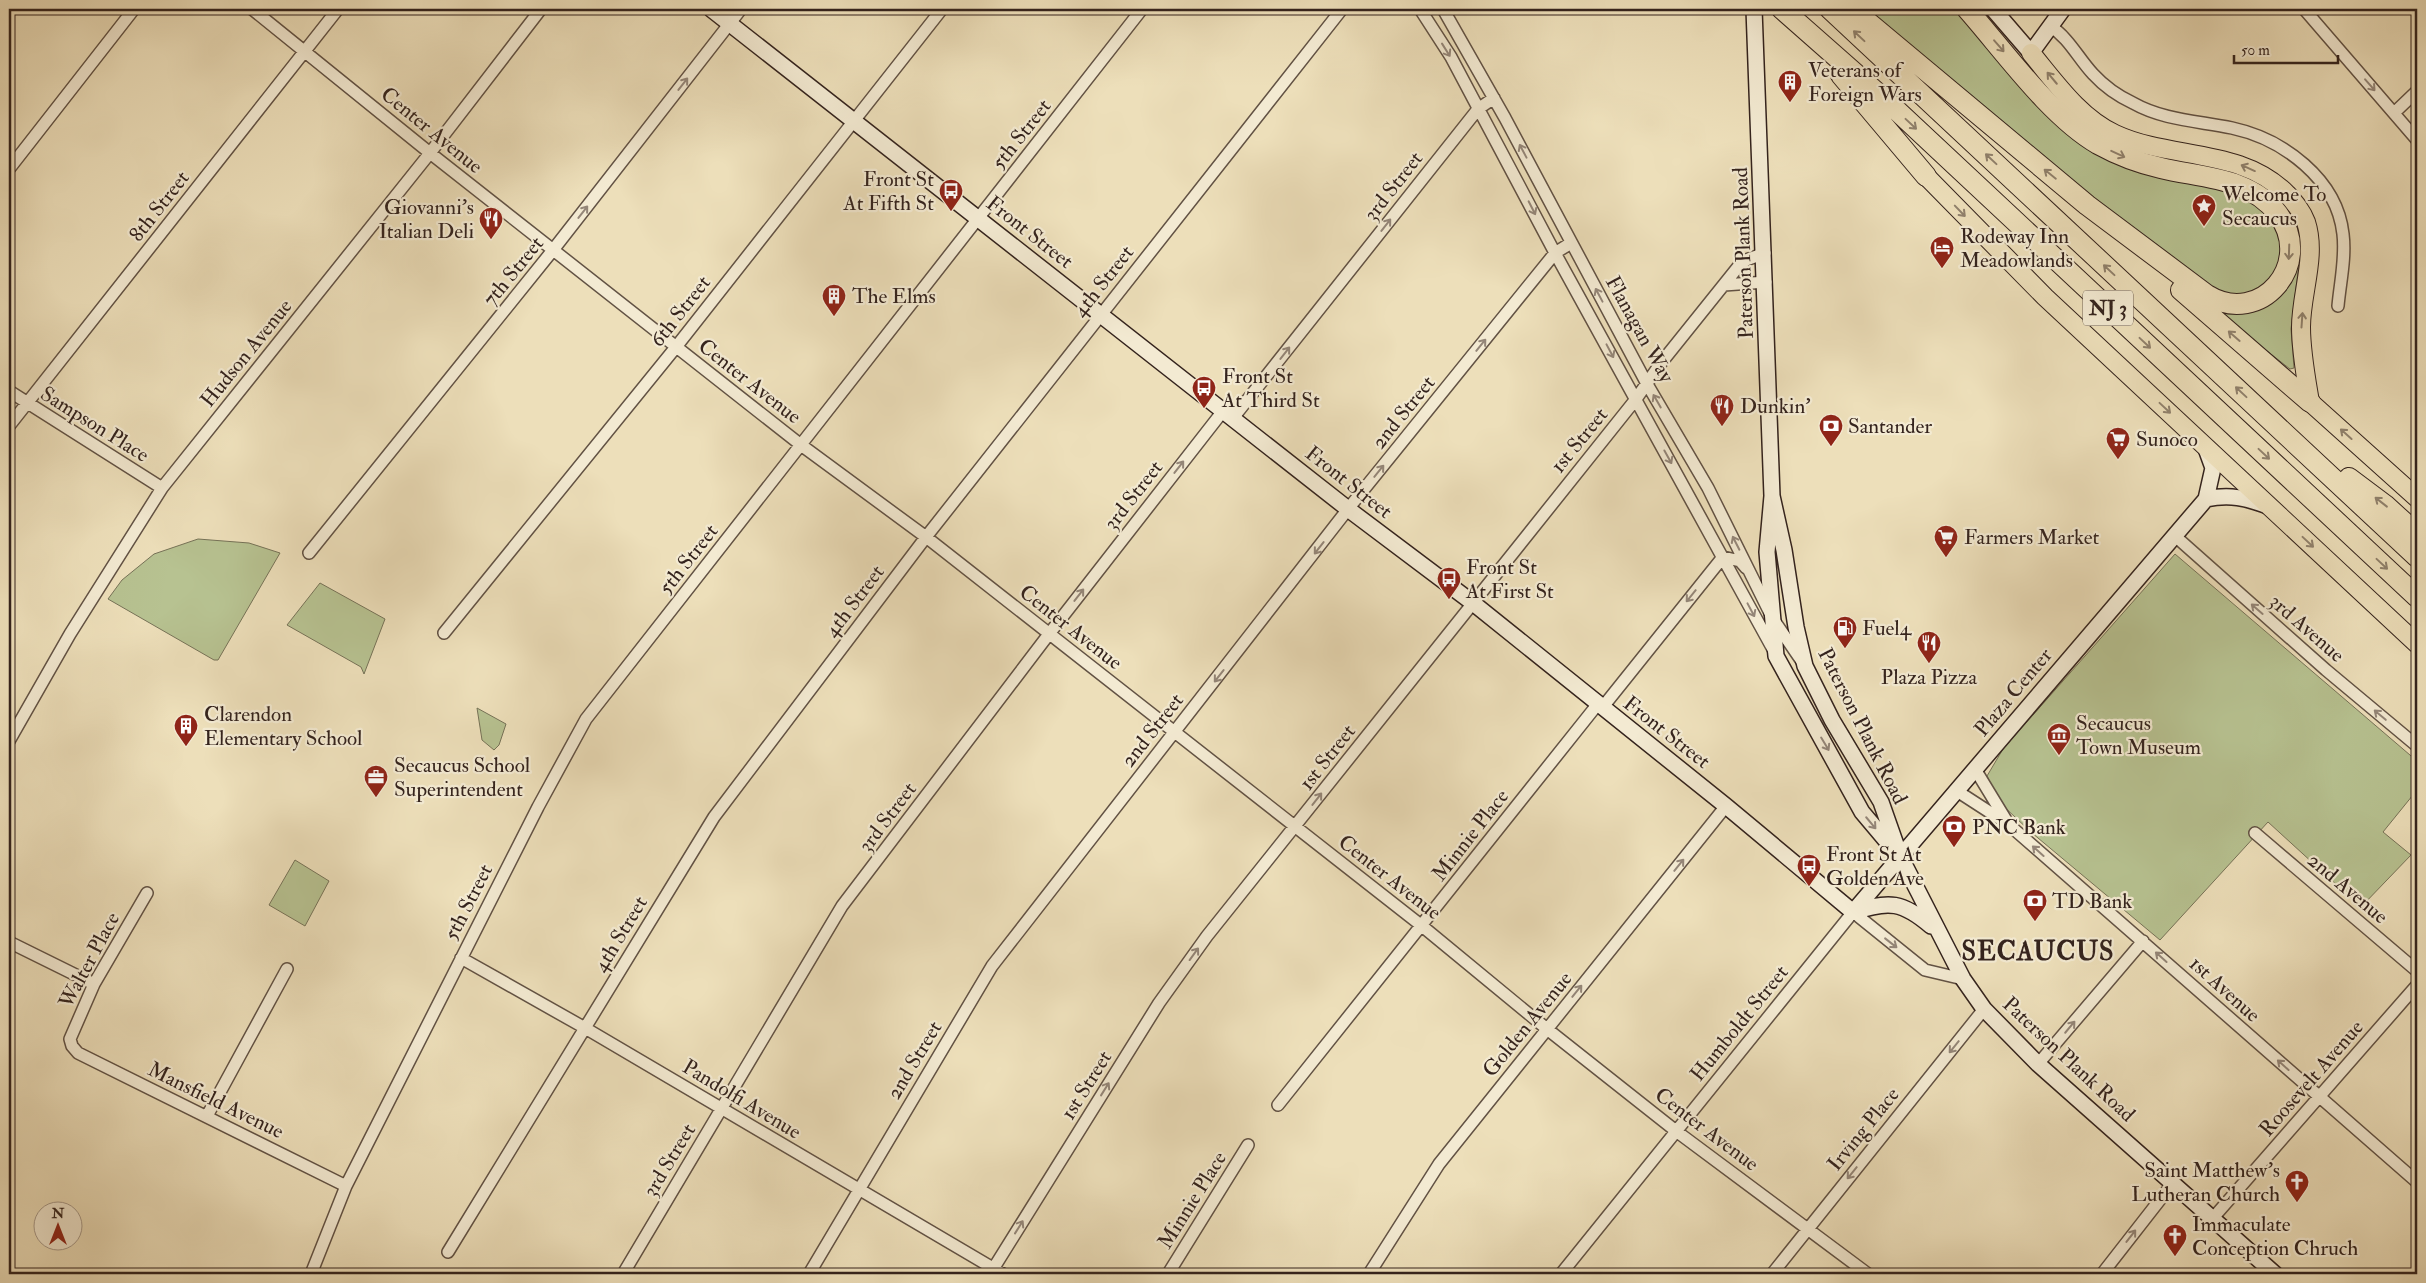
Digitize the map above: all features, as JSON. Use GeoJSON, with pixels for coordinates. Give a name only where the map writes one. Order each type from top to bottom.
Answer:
{"type":"FeatureCollection","features":[{"type":"Feature","properties":{"kind":"highway","name":"NJ 3"},"geometry":{"type":"LineString","coordinates":[[1830,9],[2417,557]]}},
{"type":"Feature","properties":{"kind":"highway","name":"NJ 3"},"geometry":{"type":"LineString","coordinates":[[1852,9],[2087,205],[2142,256],[2310,402]]}},
{"type":"Feature","properties":{"kind":"highway"},"geometry":{"type":"LineString","coordinates":[[1967,9],[2056,111],[2086,136],[2129,159],[2235,183],[2270,204],[2285,225],[2290,257],[2277,285],[2262,298],[2245,304],[2216,300],[2087,205]]}},
{"type":"Feature","properties":{"kind":"highway","name":"NJ 3"},"geometry":{"type":"LineString","coordinates":[[1789,15],[1926,176]]}},
{"type":"Feature","properties":{"kind":"highway","name":"NJ 3"},"geometry":{"type":"LineString","coordinates":[[1789,15],[1892,106],[2417,597]]}},
{"type":"Feature","properties":{"kind":"highway"},"geometry":{"type":"LineString","coordinates":[[2272,421],[2384,505],[2417,534]]}},
{"type":"Feature","properties":{"kind":"main road"},"geometry":{"type":"LineString","coordinates":[[2031,53],[2074,102],[2106,130],[2127,140],[2153,147],[2226,160],[2250,168],[2271,181],[2299,208],[2305,220],[2309,241],[2301,327],[2310,402],[2417,498]]}},
{"type":"Feature","properties":{"kind":"main road","name":"NJ 3"},"geometry":{"type":"LineString","coordinates":[[1926,176],[2045,297],[2417,644]]}},
{"type":"Feature","properties":{"kind":"street"},"geometry":{"type":"LineString","coordinates":[[9,169],[134,9]]}},
{"type":"Feature","properties":{"kind":"street","name":"Center Avenue"},"geometry":{"type":"LineString","coordinates":[[252,9],[430,153],[676,347],[740,395],[801,445],[926,537],[1422,926],[1547,1029],[1676,1131],[1808,1227],[1868,1274]]}},
{"type":"Feature","properties":{"kind":"street","name":"8th Street"},"geometry":{"type":"LineString","coordinates":[[9,426],[338,9]]}},
{"type":"Feature","properties":{"kind":"street","name":"Hudson Avenue"},"geometry":{"type":"LineString","coordinates":[[9,741],[70,634],[162,488],[430,153],[541,9]]}},
{"type":"Feature","properties":{"kind":"street","name":"Front Street"},"geometry":{"type":"LineString","coordinates":[[711,9],[1348,509],[1473,603],[1726,806],[1925,970],[1963,978]]}},
{"type":"Feature","properties":{"kind":"street","name":"7th Street"},"geometry":{"type":"LineString","coordinates":[[309,553],[553,250],[741,9]]}},
{"type":"Feature","properties":{"kind":"street","name":"6th Street"},"geometry":{"type":"LineString","coordinates":[[444,633],[676,347],[942,9]]}},
{"type":"Feature","properties":{"kind":"street","name":"5th Street"},"geometry":{"type":"LineString","coordinates":[[311,1274],[346,1186],[538,807],[586,719],[1142,9]]}},
{"type":"Feature","properties":{"kind":"street","name":"4th Street"},"geometry":{"type":"LineString","coordinates":[[448,1252],[714,817],[926,537],[1342,9]]}},
{"type":"Feature","properties":{"kind":"street","name":"Flanagan Way"},"geometry":{"type":"LineString","coordinates":[[1420,9],[1451,57],[1555,254],[1776,656]]}},
{"type":"Feature","properties":{"kind":"street","name":"Flanagan Way"},"geometry":{"type":"LineString","coordinates":[[1444,9],[1494,98],[1647,384],[1708,488],[1751,572],[1772,619],[1805,666]]}},
{"type":"Feature","properties":{"kind":"street"},"geometry":{"type":"LineString","coordinates":[[1993,9],[2031,53],[2063,9]]}},
{"type":"Feature","properties":{"kind":"street"},"geometry":{"type":"LineString","coordinates":[[2304,9],[2417,140]]}},
{"type":"Feature","properties":{"kind":"street","name":"Paterson Plank Road"},"geometry":{"type":"LineString","coordinates":[[1754,12],[1765,253],[1772,496],[1767,552],[1776,656]]}},
{"type":"Feature","properties":{"kind":"street"},"geometry":{"type":"LineString","coordinates":[[2050,26],[2063,34],[2093,73],[2104,84],[2133,104],[2157,114],[2230,128],[2255,135],[2291,154],[2311,170],[2331,198],[2343,233],[2338,306]]}},
{"type":"Feature","properties":{"kind":"street"},"geometry":{"type":"LineString","coordinates":[[2394,113],[2417,92]]}},
{"type":"Feature","properties":{"kind":"street","name":"3rd Street"},"geometry":{"type":"LineString","coordinates":[[622,1274],[842,906],[1049,634],[1478,109],[1494,98]]}},
{"type":"Feature","properties":{"kind":"street"},"geometry":{"type":"LineString","coordinates":[[1520,186],[1536,176]]}},
{"type":"Feature","properties":{"kind":"street","name":"2nd Street"},"geometry":{"type":"LineString","coordinates":[[809,1274],[992,966],[1348,509],[1555,254],[1571,243]]}},
{"type":"Feature","properties":{"kind":"street","name":"1st Street"},"geometry":{"type":"LineString","coordinates":[[996,1272],[1159,1003],[1207,936],[1636,399],[1724,285],[1746,260],[1765,253]]}},
{"type":"Feature","properties":{"kind":"street"},"geometry":{"type":"LineString","coordinates":[[1724,285],[1766,282]]}},
{"type":"Feature","properties":{"kind":"street","name":"Sampson Place"},"geometry":{"type":"LineString","coordinates":[[9,391],[162,488]]}},
{"type":"Feature","properties":{"kind":"street","name":"Plaza Center"},"geometry":{"type":"LineString","coordinates":[[1853,912],[2206,499],[2213,468],[2204,445]]}},
{"type":"Feature","properties":{"kind":"street","name":"Paterson Plank Road"},"geometry":{"type":"LineString","coordinates":[[1772,496],[1784,550],[1796,628],[1805,666],[1832,720],[1881,802],[1900,856],[1937,932],[1963,978],[1984,1009],[2038,1064],[2275,1274]]}},
{"type":"Feature","properties":{"kind":"street"},"geometry":{"type":"LineString","coordinates":[[2206,499],[2230,496],[2243,497],[2273,508]]}},
{"type":"Feature","properties":{"kind":"street","name":"3rd Avenue"},"geometry":{"type":"LineString","coordinates":[[2175,536],[2326,670],[2417,746]]}},
{"type":"Feature","properties":{"kind":"street"},"geometry":{"type":"LineString","coordinates":[[1722,557],[1740,561],[1751,572]]}},
{"type":"Feature","properties":{"kind":"street","name":"Minnie Place"},"geometry":{"type":"LineString","coordinates":[[1278,1104],[1722,557]]}},
{"type":"Feature","properties":{"kind":"street"},"geometry":{"type":"LineString","coordinates":[[1776,656],[1862,812],[1900,856]]}},
{"type":"Feature","properties":{"kind":"street"},"geometry":{"type":"LineString","coordinates":[[1807,714],[1832,720]]}},
{"type":"Feature","properties":{"kind":"street","name":"1st Avenue"},"geometry":{"type":"LineString","coordinates":[[1976,769],[2008,824]]}},
{"type":"Feature","properties":{"kind":"street","name":"1st Avenue"},"geometry":{"type":"LineString","coordinates":[[1957,791],[2008,824],[2417,1182]]}},
{"type":"Feature","properties":{"kind":"street","name":"Golden Avenue"},"geometry":{"type":"LineString","coordinates":[[1369,1274],[1440,1164],[1726,806]]}},
{"type":"Feature","properties":{"kind":"street","name":"2nd Avenue"},"geometry":{"type":"LineString","coordinates":[[2255,833],[2417,971]]}},
{"type":"Feature","properties":{"kind":"street","name":"Walter Place"},"geometry":{"type":"LineString","coordinates":[[72,1046],[70,1039],[94,984],[147,893]]}},
{"type":"Feature","properties":{"kind":"street"},"geometry":{"type":"LineString","coordinates":[[1853,912],[1877,904],[1900,906],[1917,914],[1937,932]]}},
{"type":"Feature","properties":{"kind":"street","name":"Humboldt Street"},"geometry":{"type":"LineString","coordinates":[[1561,1274],[1853,912]]}},
{"type":"Feature","properties":{"kind":"street"},"geometry":{"type":"LineString","coordinates":[[2038,1064],[2143,941]]}},
{"type":"Feature","properties":{"kind":"street"},"geometry":{"type":"LineString","coordinates":[[9,942],[94,984]]}},
{"type":"Feature","properties":{"kind":"street","name":"Pandolfi Avenue"},"geometry":{"type":"LineString","coordinates":[[461,958],[722,1108],[996,1272]]}},
{"type":"Feature","properties":{"kind":"street"},"geometry":{"type":"LineString","coordinates":[[207,1116],[286,969]]}},
{"type":"Feature","properties":{"kind":"street","name":"Roosevelt Avenue"},"geometry":{"type":"LineString","coordinates":[[2213,1218],[2417,985]]}},
{"type":"Feature","properties":{"kind":"street","name":"Irving Place"},"geometry":{"type":"LineString","coordinates":[[1772,1274],[1984,1009]]}},
{"type":"Feature","properties":{"kind":"street","name":"Mansfield Avenue"},"geometry":{"type":"LineString","coordinates":[[72,1046],[78,1053],[346,1186]]}},
{"type":"Feature","properties":{"kind":"street","name":"Minnie Place"},"geometry":{"type":"LineString","coordinates":[[1168,1274],[1248,1145]]}},
{"type":"Feature","properties":{"kind":"street"},"geometry":{"type":"LineString","coordinates":[[2102,1274],[2173,1183]]}},
{"type":"Feature","properties":{"kind":"green space"},"geometry":{"type":"Polygon","coordinates":[[[1861,9],[1955,9],[1988,46],[2082,143],[2234,192],[2258,205],[2271,218],[2281,238],[2281,262],[2270,281],[2252,294],[2232,297],[2212,291],[2047,163],[1861,9]]]}},
{"type":"Feature","properties":{"kind":"green space"},"geometry":{"type":"Polygon","coordinates":[[[2296,262],[2299,263],[2291,329],[2294,368],[2290,369],[2189,290],[2234,313],[2261,309],[2281,294],[2296,262]]]}},
{"type":"Feature","properties":{"kind":"green space"},"geometry":{"type":"Polygon","coordinates":[[[198,539],[249,543],[280,553],[218,660],[214,660],[108,599],[122,580],[154,554],[198,539]]]}},
{"type":"Feature","properties":{"kind":"green space"},"geometry":{"type":"Polygon","coordinates":[[[2175,554],[2417,761],[2417,790],[2383,832],[2411,855],[2361,907],[2268,822],[2160,940],[2032,833],[1999,802],[1987,776],[2003,749],[2175,554]]]}},
{"type":"Feature","properties":{"kind":"green space"},"geometry":{"type":"Polygon","coordinates":[[[320,583],[385,619],[364,674],[361,667],[287,625],[320,583]]]}},
{"type":"Feature","properties":{"kind":"green space"},"geometry":{"type":"Polygon","coordinates":[[[477,708],[506,724],[499,745],[494,750],[482,740],[477,708]]]}},
{"type":"Feature","properties":{"kind":"green space"},"geometry":{"type":"Polygon","coordinates":[[[295,860],[329,881],[305,926],[269,905],[295,860]]]}},
{"type":"Feature","properties":{"kind":"place","name":"Veterans of Foreign Wars"},"geometry":{"type":"Point","coordinates":[1790,103]}},
{"type":"Feature","properties":{"kind":"place","name":"Front St At Fifth St"},"geometry":{"type":"Point","coordinates":[951,212]}},
{"type":"Feature","properties":{"kind":"place","name":"Welcome To Secaucus"},"geometry":{"type":"Point","coordinates":[2204,227]}},
{"type":"Feature","properties":{"kind":"place","name":"Giovanni's Italian Deli"},"geometry":{"type":"Point","coordinates":[491,240]}},
{"type":"Feature","properties":{"kind":"place","name":"Rodeway Inn Meadowlands"},"geometry":{"type":"Point","coordinates":[1942,269]}},
{"type":"Feature","properties":{"kind":"place","name":"The Elms"},"geometry":{"type":"Point","coordinates":[834,317]}},
{"type":"Feature","properties":{"kind":"place","name":"Front St At Third St"},"geometry":{"type":"Point","coordinates":[1204,409]}},
{"type":"Feature","properties":{"kind":"place","name":"Dunkin'"},"geometry":{"type":"Point","coordinates":[1722,427]}},
{"type":"Feature","properties":{"kind":"place","name":"Santander"},"geometry":{"type":"Point","coordinates":[1831,447]}},
{"type":"Feature","properties":{"kind":"place","name":"Sunoco"},"geometry":{"type":"Point","coordinates":[2118,460]}},
{"type":"Feature","properties":{"kind":"place","name":"Farmers Market"},"geometry":{"type":"Point","coordinates":[1946,558]}},
{"type":"Feature","properties":{"kind":"place","name":"Front St At First St"},"geometry":{"type":"Point","coordinates":[1449,600]}},
{"type":"Feature","properties":{"kind":"place","name":"Fuel4"},"geometry":{"type":"Point","coordinates":[1845,649]}},
{"type":"Feature","properties":{"kind":"place","name":"Plaza Pizza"},"geometry":{"type":"Point","coordinates":[1929,664]}},
{"type":"Feature","properties":{"kind":"place","name":"Clarendon Elementary School"},"geometry":{"type":"Point","coordinates":[186,747]}},
{"type":"Feature","properties":{"kind":"place","name":"Secaucus Town Museum"},"geometry":{"type":"Point","coordinates":[2059,756]}},
{"type":"Feature","properties":{"kind":"place","name":"Secaucus School Superintendent"},"geometry":{"type":"Point","coordinates":[376,798]}},
{"type":"Feature","properties":{"kind":"place","name":"PNC Bank"},"geometry":{"type":"Point","coordinates":[1954,848]}},
{"type":"Feature","properties":{"kind":"place","name":"Front St At Golden Ave"},"geometry":{"type":"Point","coordinates":[1809,887]}},
{"type":"Feature","properties":{"kind":"place","name":"TD Bank"},"geometry":{"type":"Point","coordinates":[2035,922]}},
{"type":"Feature","properties":{"kind":"place","name":"Saint Matthew's Lutheran Church"},"geometry":{"type":"Point","coordinates":[2297,1203]}},
{"type":"Feature","properties":{"kind":"place","name":"Immaculate Conception Chruch"},"geometry":{"type":"Point","coordinates":[2175,1257]}},
{"type":"Feature","properties":{"kind":"district","name":"SECAUCUS"},"geometry":{"type":"Point","coordinates":[2038,951]}}]}
